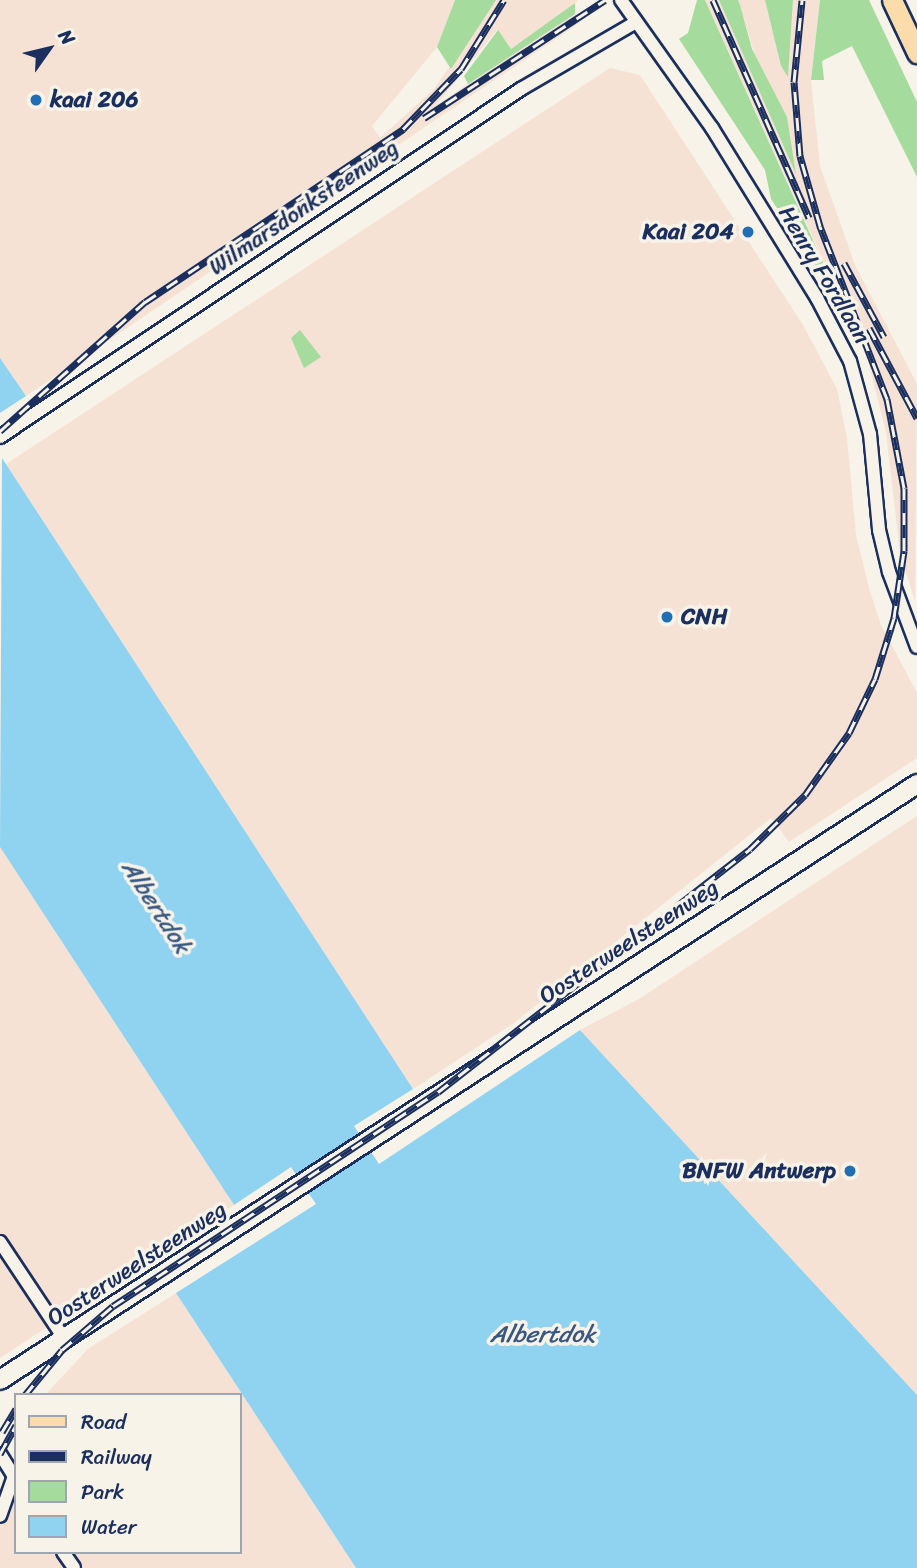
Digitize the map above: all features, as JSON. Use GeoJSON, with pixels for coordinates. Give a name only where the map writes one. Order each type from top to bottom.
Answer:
{"type":"FeatureCollection","features":[{"type":"Feature","properties":{"kind":"main road"},"geometry":{"type":"LineString","coordinates":[[892,0],[917,53]]}},
{"type":"Feature","properties":{"kind":"main road","name":"Oosterweelsteenweg"},"geometry":{"type":"LineString","coordinates":[[0,1380],[300,1188],[917,784]]}},
{"type":"Feature","properties":{"kind":"street","name":"Henry Fordlaan"},"geometry":{"type":"LineString","coordinates":[[621,0],[712,128],[829,317],[850,361],[870,435],[887,562],[917,647]]}},
{"type":"Feature","properties":{"kind":"street","name":"Wilmarsdonksteenweg"},"geometry":{"type":"LineString","coordinates":[[0,437],[521,89],[636,22]]}},
{"type":"Feature","properties":{"kind":"street"},"geometry":{"type":"LineString","coordinates":[[0,1242],[65,1340]]}},
{"type":"Feature","properties":{"kind":"street"},"geometry":{"type":"LineString","coordinates":[[0,1454],[14,1476],[0,1516]]}},
{"type":"Feature","properties":{"kind":"shaded area"},"geometry":{"type":"Polygon","coordinates":[[[0,0],[455,0],[437,47],[372,126],[380,138],[433,90],[496,0],[578,0],[570,10],[511,49],[497,30],[436,105],[575,14],[579,23],[26,396],[0,358],[0,0]]]}},
{"type":"Feature","properties":{"kind":"shaded area"},"geometry":{"type":"Polygon","coordinates":[[[705,0],[719,0],[795,171],[787,117],[759,68],[738,0],[765,0],[781,66],[788,75],[793,0],[820,0],[811,80],[820,166],[855,265],[917,384],[915,601],[900,553],[886,432],[867,357],[705,0]]]}},
{"type":"Feature","properties":{"kind":"shaded area"},"geometry":{"type":"Polygon","coordinates":[[[610,68],[640,75],[803,325],[837,389],[847,438],[856,535],[869,588],[881,625],[917,693],[917,758],[789,842],[771,818],[514,1023],[413,1089],[6,464],[610,68]]]}},
{"type":"Feature","properties":{"kind":"shaded area","name":"BNFW Antwerp"},"geometry":{"type":"Polygon","coordinates":[[[917,816],[917,1395],[580,1030],[639,999],[917,816]]]}},
{"type":"Feature","properties":{"kind":"shaded area"},"geometry":{"type":"Polygon","coordinates":[[[0,847],[234,1205],[0,1358],[0,847]]]}},
{"type":"Feature","properties":{"kind":"shaded area"},"geometry":{"type":"Polygon","coordinates":[[[176,1293],[241,1393],[47,1393],[88,1349],[176,1293]]]}},
{"type":"Feature","properties":{"kind":"shaded area"},"geometry":{"type":"Polygon","coordinates":[[[242,1394],[356,1568],[0,1568],[0,1489],[14,1463],[14,1554],[242,1554],[242,1394]]]}},
{"type":"Feature","properties":{"kind":"green space"},"geometry":{"type":"Polygon","coordinates":[[[455,0],[496,0],[451,69],[437,47],[455,0]]]}},
{"type":"Feature","properties":{"kind":"green space"},"geometry":{"type":"Polygon","coordinates":[[[697,0],[705,0],[844,309],[771,199],[765,170],[679,39],[688,33],[697,0]]]}},
{"type":"Feature","properties":{"kind":"green space"},"geometry":{"type":"Polygon","coordinates":[[[719,0],[738,0],[752,49],[787,117],[796,174],[719,0]]]}},
{"type":"Feature","properties":{"kind":"green space"},"geometry":{"type":"Polygon","coordinates":[[[765,0],[793,0],[788,77],[781,66],[765,0]]]}},
{"type":"Feature","properties":{"kind":"green space"},"geometry":{"type":"Polygon","coordinates":[[[820,0],[869,0],[917,102],[917,177],[852,46],[822,61],[824,80],[811,80],[820,0]]]}},
{"type":"Feature","properties":{"kind":"green space"},"geometry":{"type":"Polygon","coordinates":[[[575,3],[575,14],[468,84],[464,76],[498,30],[511,49],[575,3]]]}},
{"type":"Feature","properties":{"kind":"green space"},"geometry":{"type":"Polygon","coordinates":[[[300,330],[321,357],[304,368],[291,338],[300,330]]]}},
{"type":"Feature","properties":{"kind":"water"},"geometry":{"type":"Polygon","coordinates":[[[0,358],[26,396],[0,413],[0,358]]]}},
{"type":"Feature","properties":{"kind":"water","name":"Albertdok"},"geometry":{"type":"Polygon","coordinates":[[[2,458],[413,1089],[354,1126],[379,1164],[580,1030],[917,1395],[917,1568],[356,1568],[176,1293],[316,1204],[291,1167],[234,1205],[0,847],[2,458]]]}},
{"type":"Feature","properties":{"kind":"railway"},"geometry":{"type":"LineString","coordinates":[[0,431],[145,302],[403,129],[461,69],[504,0]]}},
{"type":"Feature","properties":{"kind":"railway"},"geometry":{"type":"LineString","coordinates":[[424,118],[605,0]]}},
{"type":"Feature","properties":{"kind":"railway"},"geometry":{"type":"LineString","coordinates":[[713,0],[809,218]]}},
{"type":"Feature","properties":{"kind":"railway"},"geometry":{"type":"LineString","coordinates":[[27,1393],[62,1350],[113,1306],[438,1092],[750,849],[805,795],[849,733],[875,679],[894,618],[904,551],[904,488],[887,399],[820,226],[800,156],[794,82],[802,0]]}},
{"type":"Feature","properties":{"kind":"railway"},"geometry":{"type":"LineString","coordinates":[[844,263],[884,337]]}},
{"type":"Feature","properties":{"kind":"railway"},"geometry":{"type":"LineString","coordinates":[[869,328],[917,418]]}},
{"type":"Feature","properties":{"kind":"railway"},"geometry":{"type":"LineString","coordinates":[[2,1432],[14,1412]]}},
{"type":"Feature","properties":{"kind":"railway"},"geometry":{"type":"LineString","coordinates":[[0,1454],[14,1429]]}},
{"type":"Feature","properties":{"kind":"place","name":"kaai 206"},"geometry":{"type":"Point","coordinates":[36,100]}},
{"type":"Feature","properties":{"kind":"place","name":"Kaai 204"},"geometry":{"type":"Point","coordinates":[748,232]}},
{"type":"Feature","properties":{"kind":"place","name":"CNH"},"geometry":{"type":"Point","coordinates":[667,617]}},
{"type":"Feature","properties":{"kind":"place","name":"BNFW Antwerp"},"geometry":{"type":"Point","coordinates":[850,1171]}}]}
